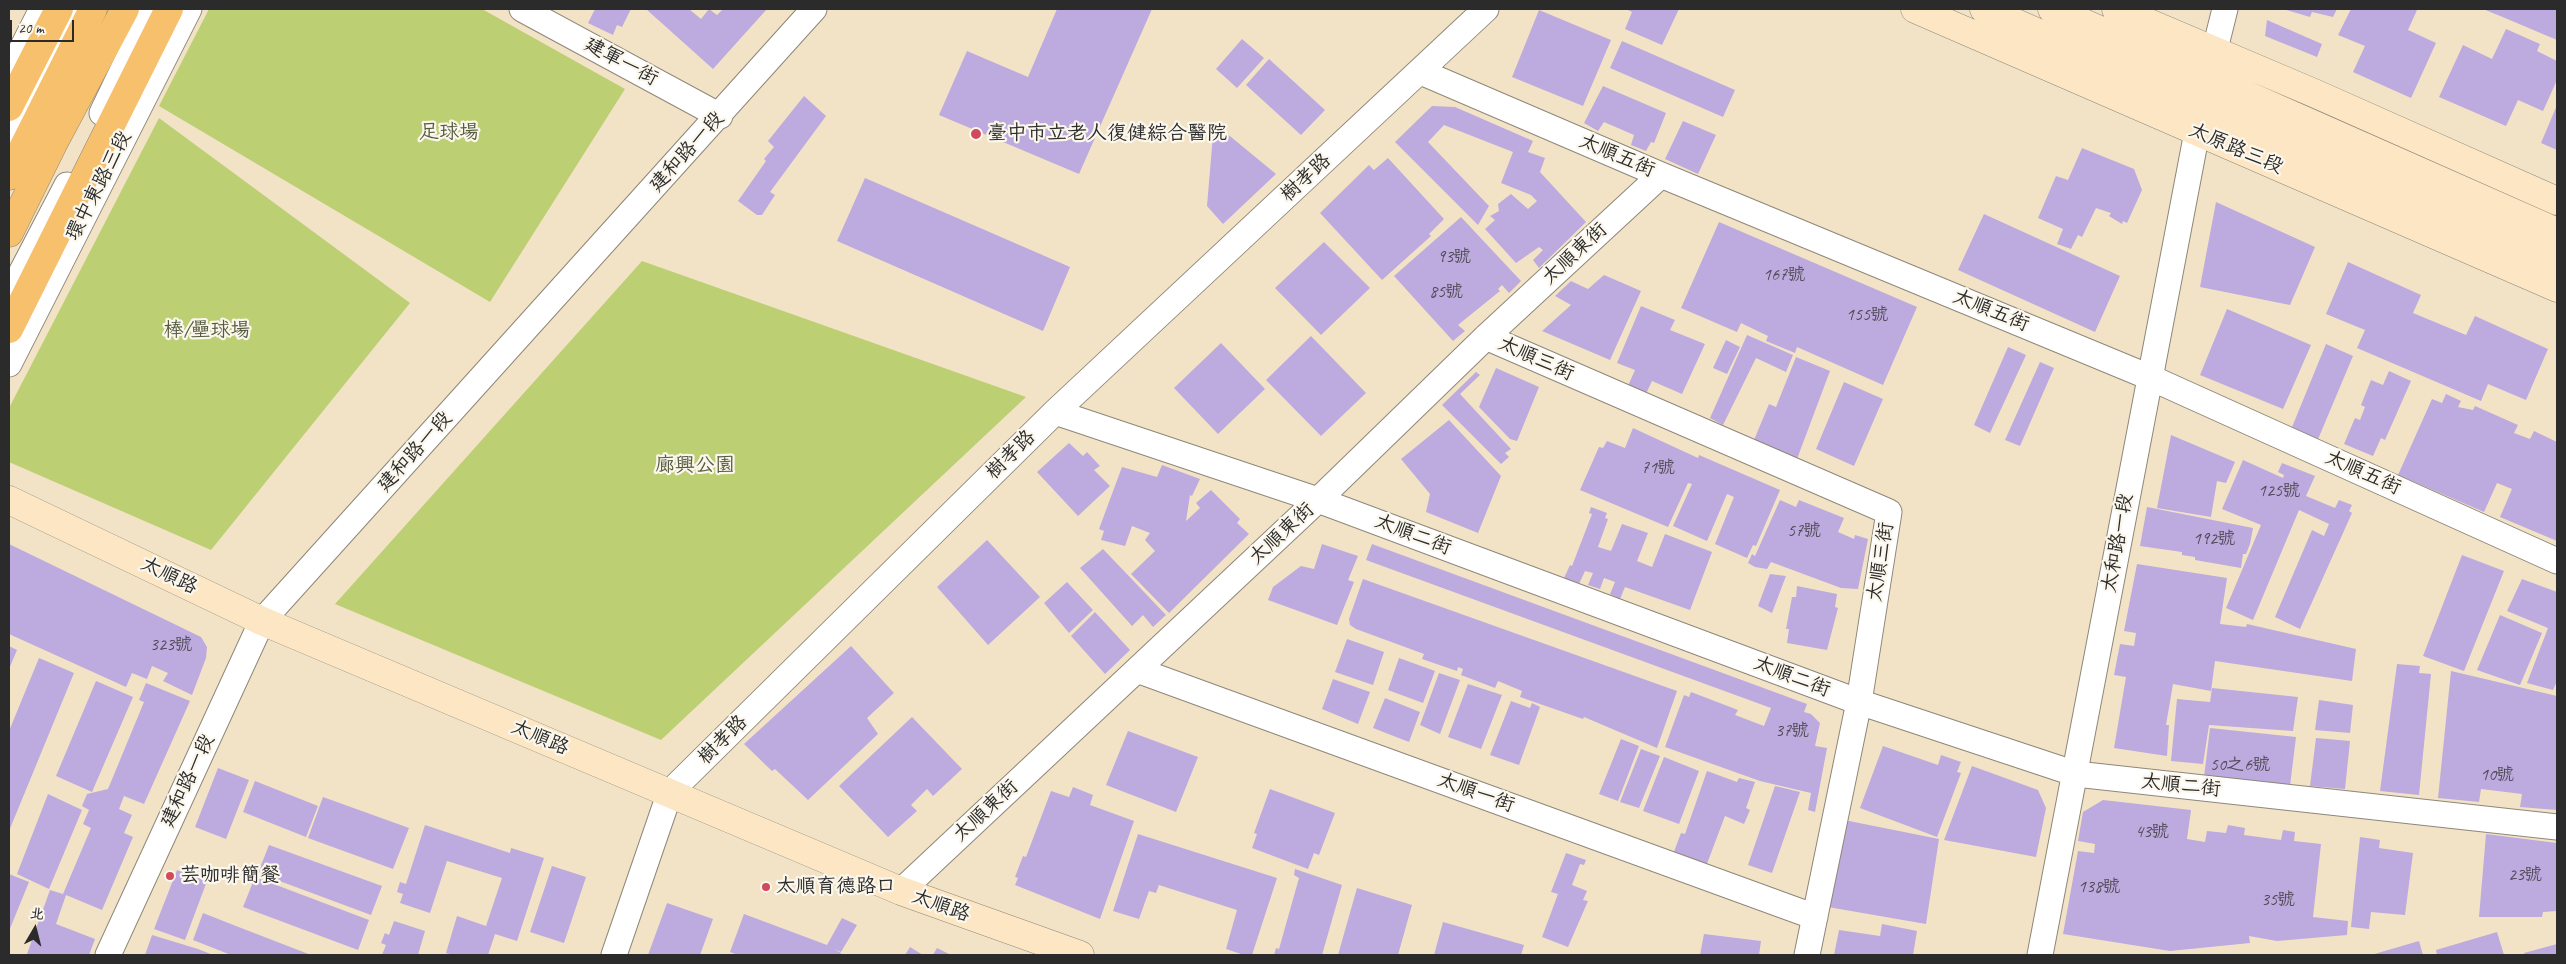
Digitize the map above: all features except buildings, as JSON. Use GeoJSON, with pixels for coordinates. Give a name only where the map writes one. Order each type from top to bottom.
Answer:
{"type":"FeatureCollection","features":[{"type":"Feature","properties":{"kind":"highway"},"geometry":{"type":"LineString","coordinates":[[9,108],[59,9]]}},
{"type":"Feature","properties":{"kind":"highway"},"geometry":{"type":"LineString","coordinates":[[9,176],[93,9]]}},
{"type":"Feature","properties":{"kind":"highway"},"geometry":{"type":"LineString","coordinates":[[9,233],[53,144],[125,9]]}},
{"type":"Feature","properties":{"kind":"highway"},"geometry":{"type":"LineString","coordinates":[[9,329],[169,9]]}},
{"type":"Feature","properties":{"kind":"main road","name":"太原路三段"},"geometry":{"type":"LineString","coordinates":[[1915,9],[2557,288]]}},
{"type":"Feature","properties":{"kind":"main road","name":"太原路三段"},"geometry":{"type":"LineString","coordinates":[[1984,9],[2557,261]]}},
{"type":"Feature","properties":{"kind":"main road"},"geometry":{"type":"LineString","coordinates":[[2052,9],[2557,232]]}},
{"type":"Feature","properties":{"kind":"main road"},"geometry":{"type":"LineString","coordinates":[[2116,9],[2314,93],[2557,201]]}},
{"type":"Feature","properties":{"kind":"main road","name":"太順路"},"geometry":{"type":"LineString","coordinates":[[9,500],[262,621],[901,891],[1080,955]]}},
{"type":"Feature","properties":{"kind":"street"},"geometry":{"type":"LineString","coordinates":[[9,74],[42,9]]}},
{"type":"Feature","properties":{"kind":"street"},"geometry":{"type":"LineString","coordinates":[[9,138],[77,9]]}},
{"type":"Feature","properties":{"kind":"street","name":"環中東路三段"},"geometry":{"type":"LineString","coordinates":[[9,296],[78,163],[152,9]]}},
{"type":"Feature","properties":{"kind":"street","name":"環中東路三段"},"geometry":{"type":"LineString","coordinates":[[9,364],[189,9]]}},
{"type":"Feature","properties":{"kind":"street","name":"建軍一街"},"geometry":{"type":"LineString","coordinates":[[522,9],[720,116]]}},
{"type":"Feature","properties":{"kind":"street","name":"建和路一段"},"geometry":{"type":"LineString","coordinates":[[108,955],[262,621],[720,116],[814,9]]}},
{"type":"Feature","properties":{"kind":"street","name":"樹孝路"},"geometry":{"type":"LineString","coordinates":[[614,955],[670,792],[1055,412],[1421,72],[1486,9]]}},
{"type":"Feature","properties":{"kind":"street"},"geometry":{"type":"LineString","coordinates":[[2214,52],[2225,9]]}},
{"type":"Feature","properties":{"kind":"street","name":"太順五街"},"geometry":{"type":"LineString","coordinates":[[1421,72],[1661,175],[2149,377],[2557,561]]}},
{"type":"Feature","properties":{"kind":"street","name":"太和路一段"},"geometry":{"type":"LineString","coordinates":[[2040,955],[2197,132]]}},
{"type":"Feature","properties":{"kind":"street","name":"太順東街"},"geometry":{"type":"LineString","coordinates":[[901,891],[1318,500],[1486,336],[1661,175]]}},
{"type":"Feature","properties":{"kind":"street","name":"太順三街"},"geometry":{"type":"LineString","coordinates":[[1486,336],[1889,512],[1859,702],[1807,955]]}},
{"type":"Feature","properties":{"kind":"street","name":"太順二街"},"geometry":{"type":"LineString","coordinates":[[1055,412],[1318,500],[1859,702],[2076,774],[2557,827]]}},
{"type":"Feature","properties":{"kind":"street","name":"太順一街"},"geometry":{"type":"LineString","coordinates":[[1137,670],[1815,917]]}},
{"type":"Feature","properties":{"kind":"green space","name":"足球場"},"geometry":{"type":"Polygon","coordinates":[[[209,9],[482,9],[625,89],[490,302],[159,106],[209,9]]]}},
{"type":"Feature","properties":{"kind":"green space","name":"棒/壘球場"},"geometry":{"type":"Polygon","coordinates":[[[159,118],[410,303],[211,550],[9,462],[9,408],[159,118]]]}},
{"type":"Feature","properties":{"kind":"green space","name":"廊興公園"},"geometry":{"type":"Polygon","coordinates":[[[642,261],[1026,397],[661,740],[335,604],[642,261]]]}},
{"type":"Feature","properties":{"kind":"place","name":"臺中市立老人復健綜合醫院"},"geometry":{"type":"Point","coordinates":[976,134]}},
{"type":"Feature","properties":{"kind":"place","name":"芸咖啡簡餐"},"geometry":{"type":"Point","coordinates":[170,876]}},
{"type":"Feature","properties":{"kind":"place","name":"太順育德路口"},"geometry":{"type":"Point","coordinates":[766,887]}}]}
